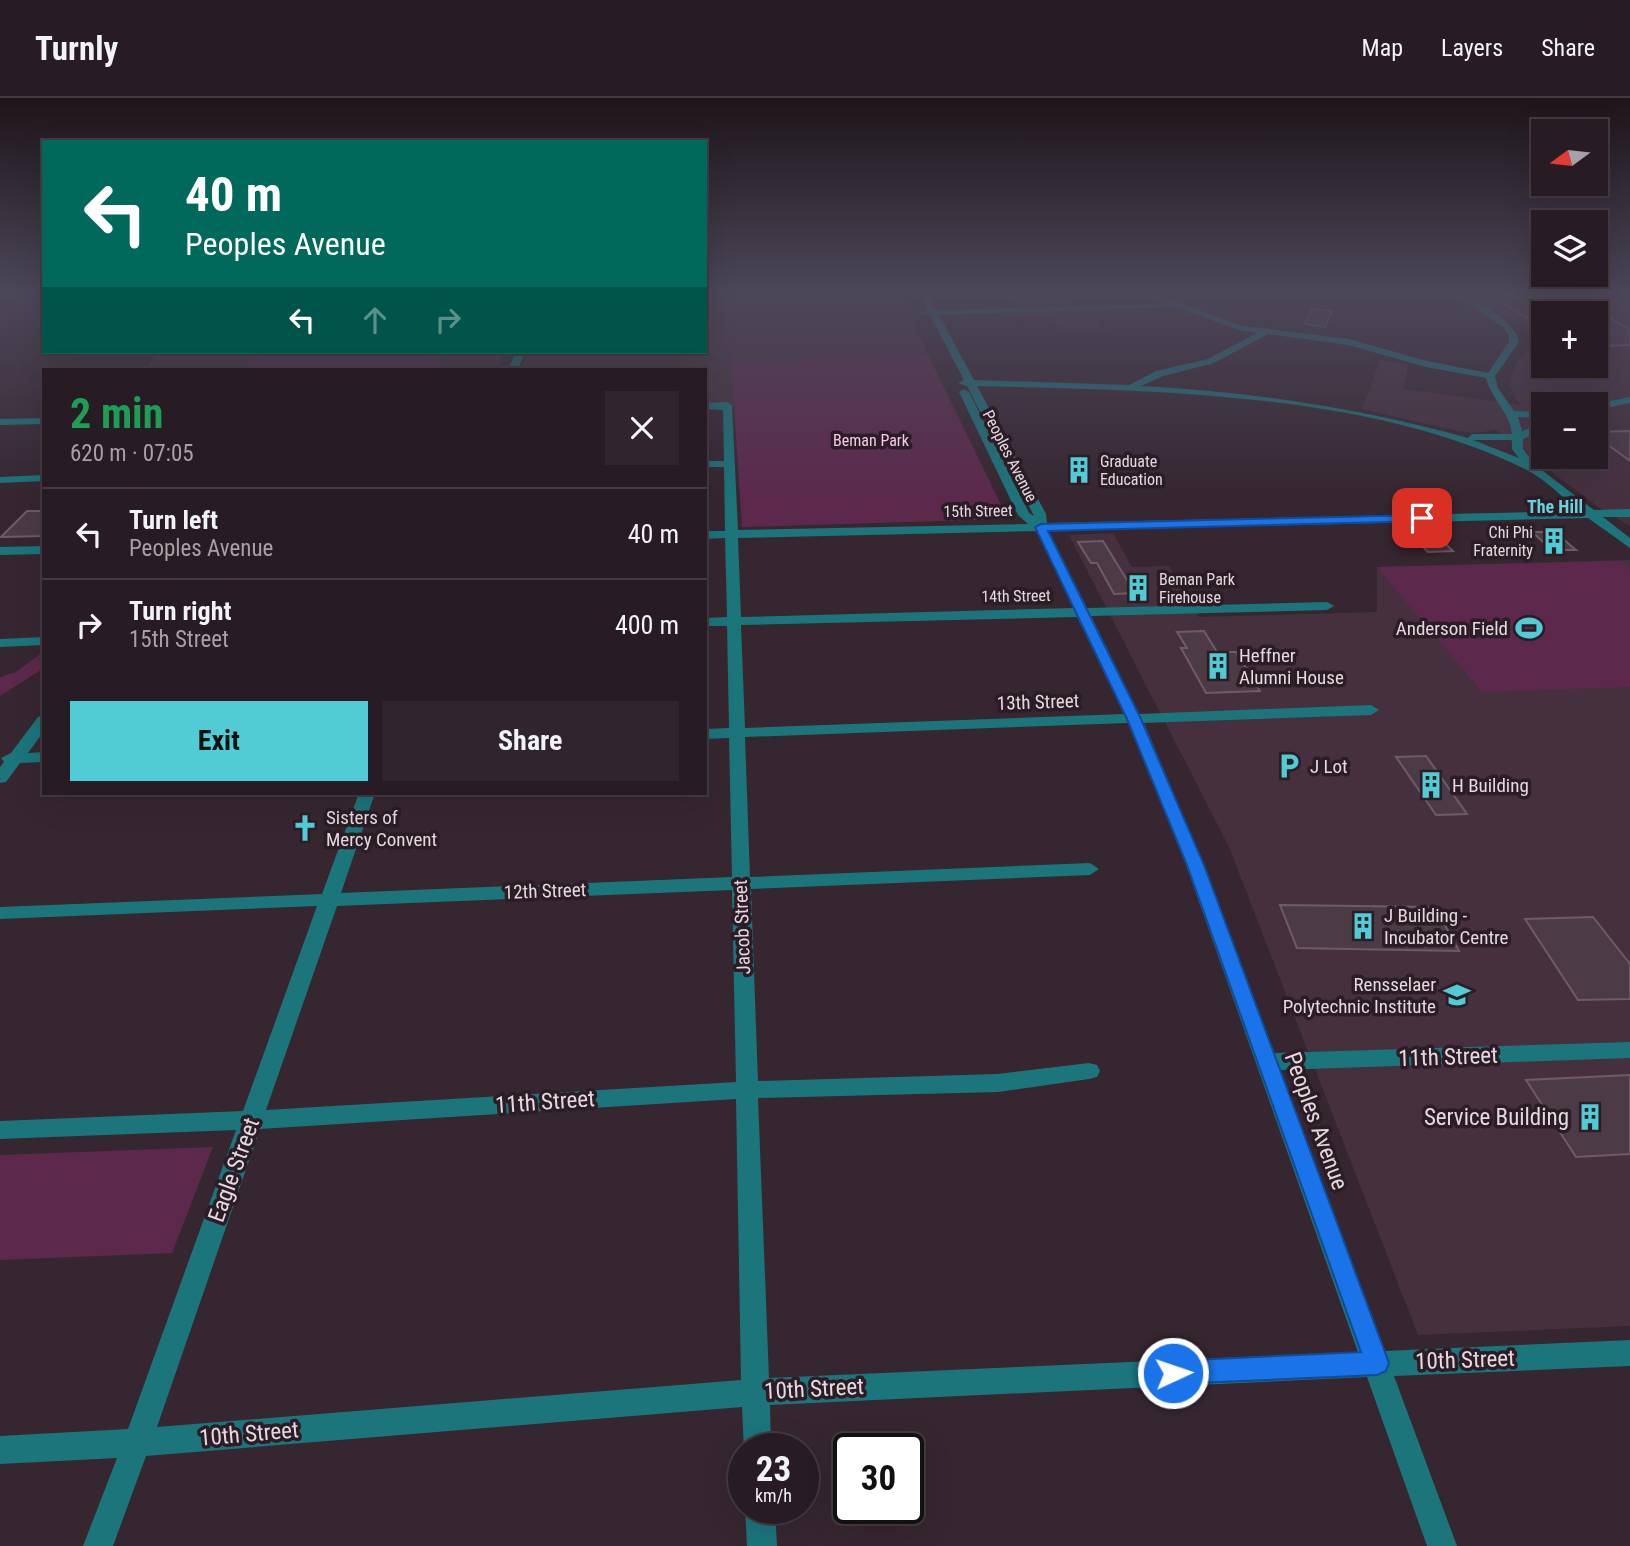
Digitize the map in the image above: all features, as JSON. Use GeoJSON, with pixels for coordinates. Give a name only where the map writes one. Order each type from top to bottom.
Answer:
{"type":"FeatureCollection","features":[{"type":"Feature","properties":{"kind":"street","name":"Peoples Avenue"},"geometry":{"type":"LineString","coordinates":[[951,361],[959,383],[1024,515],[1041,527]]}},
{"type":"Feature","properties":{"kind":"street","name":"Peoples Avenue"},"geometry":{"type":"LineString","coordinates":[[955,361],[972,383],[1040,514],[1041,527],[1134,719],[1195,865],[1442,1546]]}},
{"type":"Feature","properties":{"kind":"street"},"geometry":{"type":"LineString","coordinates":[[1132,388],[1139,381],[1209,361]]}},
{"type":"Feature","properties":{"kind":"street"},"geometry":{"type":"LineString","coordinates":[[1414,361],[1490,376]]}},
{"type":"Feature","properties":{"kind":"street"},"geometry":{"type":"LineString","coordinates":[[1501,361],[1490,376],[1493,388],[1516,422],[1518,449],[1531,467]]}},
{"type":"Feature","properties":{"kind":"street"},"geometry":{"type":"LineString","coordinates":[[959,383],[1132,388],[1289,402],[1366,415],[1446,433],[1501,439],[1531,431]]}},
{"type":"Feature","properties":{"kind":"street"},"geometry":{"type":"LineString","coordinates":[[1608,405],[1630,400]]}},
{"type":"Feature","properties":{"kind":"street","name":"Jacob Street"},"geometry":{"type":"LineString","coordinates":[[707,406],[727,405],[756,1433]]}},
{"type":"Feature","properties":{"kind":"street"},"geometry":{"type":"LineString","coordinates":[[1510,414],[1531,415]]}},
{"type":"Feature","properties":{"kind":"street"},"geometry":{"type":"LineString","coordinates":[[0,422],[42,421]]}},
{"type":"Feature","properties":{"kind":"street"},"geometry":{"type":"LineString","coordinates":[[1446,433],[1531,467]]}},
{"type":"Feature","properties":{"kind":"street"},"geometry":{"type":"LineString","coordinates":[[707,464],[729,464]]}},
{"type":"Feature","properties":{"kind":"street"},"geometry":{"type":"LineString","coordinates":[[1534,469],[1630,544]]}},
{"type":"Feature","properties":{"kind":"street"},"geometry":{"type":"LineString","coordinates":[[0,480],[42,478]]}},
{"type":"Feature","properties":{"kind":"street","name":"15th Street"},"geometry":{"type":"LineString","coordinates":[[707,535],[1630,513]]}},
{"type":"Feature","properties":{"kind":"street"},"geometry":{"type":"LineString","coordinates":[[0,551],[42,550]]}},
{"type":"Feature","properties":{"kind":"street","name":"14th Street"},"geometry":{"type":"LineString","coordinates":[[707,621],[1327,606]]}},
{"type":"Feature","properties":{"kind":"street"},"geometry":{"type":"LineString","coordinates":[[0,643],[42,641]]}},
{"type":"Feature","properties":{"kind":"street","name":"13th Street"},"geometry":{"type":"LineString","coordinates":[[707,734],[1371,710]]}},
{"type":"Feature","properties":{"kind":"street"},"geometry":{"type":"LineString","coordinates":[[0,778],[7,758],[42,722]]}},
{"type":"Feature","properties":{"kind":"street"},"geometry":{"type":"LineString","coordinates":[[7,758],[42,757]]}},
{"type":"Feature","properties":{"kind":"street","name":"Eagle Street"},"geometry":{"type":"LineString","coordinates":[[98,1546],[366,795]]}},
{"type":"Feature","properties":{"kind":"street","name":"12th Street"},"geometry":{"type":"LineString","coordinates":[[0,913],[1090,869]]}},
{"type":"Feature","properties":{"kind":"street","name":"11th Street"},"geometry":{"type":"LineString","coordinates":[[1266,1062],[1630,1049]]}},
{"type":"Feature","properties":{"kind":"street","name":"11th Street"},"geometry":{"type":"LineString","coordinates":[[0,1130],[252,1120],[747,1090],[998,1083],[1089,1071]]}},
{"type":"Feature","properties":{"kind":"street","name":"10th Street"},"geometry":{"type":"LineString","coordinates":[[0,1450],[137,1443],[755,1392],[1630,1353]]}},
{"type":"Feature","properties":{"kind":"street"},"geometry":{"type":"LineString","coordinates":[[761,1524],[762,1546]]}},
{"type":"Feature","properties":{"kind":"shaded area"},"geometry":{"type":"Polygon","coordinates":[[[152,361],[501,361],[498,368],[147,368],[152,361]]]}},
{"type":"Feature","properties":{"kind":"shaded area"},"geometry":{"type":"Polygon","coordinates":[[[524,361],[731,361],[735,407],[707,407],[707,368],[521,368],[524,361]]]}},
{"type":"Feature","properties":{"kind":"shaded area"},"geometry":{"type":"Polygon","coordinates":[[[1380,361],[1408,365],[1404,389],[1521,405],[1513,395],[1509,381],[1518,361],[1531,361],[1531,378],[1608,378],[1608,361],[1630,361],[1630,526],[1598,507],[1548,469],[1608,469],[1608,392],[1531,392],[1531,456],[1496,430],[1476,433],[1458,431],[1362,409],[1380,361]]]}},
{"type":"Feature","properties":{"kind":"shaded area","name":"Rensselaer Polytechnic Institute"},"geometry":{"type":"Polygon","coordinates":[[[1113,533],[1132,567],[1169,566],[1199,617],[1377,612],[1377,567],[1630,560],[1630,1326],[1418,1335],[1229,847],[1069,535],[1113,533]]]}},
{"type":"Feature","properties":{"kind":"green space"},"geometry":{"type":"Polygon","coordinates":[[[251,361],[440,361],[440,368],[244,368],[251,361]]]}},
{"type":"Feature","properties":{"kind":"green space","name":"Beman Park"},"geometry":{"type":"Polygon","coordinates":[[[731,361],[931,361],[1008,519],[742,527],[731,361]]]}},
{"type":"Feature","properties":{"kind":"green space","name":"Anderson Field"},"geometry":{"type":"Polygon","coordinates":[[[1621,561],[1630,570],[1630,687],[1482,692],[1377,567],[1621,561]]]}},
{"type":"Feature","properties":{"kind":"green space"},"geometry":{"type":"Polygon","coordinates":[[[42,652],[42,669],[0,696],[0,677],[16,672],[42,652]]]}},
{"type":"Feature","properties":{"kind":"green space"},"geometry":{"type":"Polygon","coordinates":[[[213,1147],[172,1253],[0,1260],[0,1155],[213,1147]]]}},
{"type":"Feature","properties":{"kind":"building"},"geometry":{"type":"Polygon","coordinates":[[[1630,431],[1630,461],[1608,445],[1608,432],[1630,431]]]}},
{"type":"Feature","properties":{"kind":"building"},"geometry":{"type":"Polygon","coordinates":[[[27,511],[42,511],[42,536],[1,537],[27,511]]]}},
{"type":"Feature","properties":{"kind":"building"},"geometry":{"type":"Polygon","coordinates":[[[1432,530],[1453,551],[1428,552],[1407,531],[1432,530]]]}},
{"type":"Feature","properties":{"kind":"building","name":"Chi Phi Fraternity"},"geometry":{"type":"Polygon","coordinates":[[[1532,532],[1555,532],[1576,550],[1552,550],[1532,532]]]}},
{"type":"Feature","properties":{"kind":"building"},"geometry":{"type":"Polygon","coordinates":[[[1103,541],[1135,593],[1114,594],[1097,563],[1091,563],[1078,542],[1103,541]]]}},
{"type":"Feature","properties":{"kind":"building","name":"Heffner Alumni House"},"geometry":{"type":"Polygon","coordinates":[[[1204,631],[1217,652],[1236,652],[1260,691],[1206,693],[1181,648],[1187,648],[1177,632],[1204,631]]]}},
{"type":"Feature","properties":{"kind":"building","name":"H Building"},"geometry":{"type":"Polygon","coordinates":[[[1426,756],[1467,814],[1436,815],[1396,757],[1426,756]]]}},
{"type":"Feature","properties":{"kind":"building","name":"J Building - Incubator Centre"},"geometry":{"type":"Polygon","coordinates":[[[1280,905],[1435,907],[1459,951],[1297,948],[1280,905]]]}},
{"type":"Feature","properties":{"kind":"building"},"geometry":{"type":"Polygon","coordinates":[[[1593,917],[1630,964],[1630,999],[1578,1000],[1525,919],[1593,917]]]}},
{"type":"Feature","properties":{"kind":"building","name":"Service Building"},"geometry":{"type":"Polygon","coordinates":[[[1630,1075],[1630,1154],[1576,1157],[1526,1080],[1630,1075]]]}},
{"type":"Feature","properties":{"kind":"place","name":"Graduate Education"},"geometry":{"type":"Point","coordinates":[1079,470]}},
{"type":"Feature","properties":{"kind":"place","name":"Chi Phi Fraternity"},"geometry":{"type":"Point","coordinates":[1554,541]}},
{"type":"Feature","properties":{"kind":"place","name":"Beman Park Firehouse"},"geometry":{"type":"Point","coordinates":[1138,588]}},
{"type":"Feature","properties":{"kind":"place","name":"Anderson Field"},"geometry":{"type":"Point","coordinates":[1529,628]}},
{"type":"Feature","properties":{"kind":"place","name":"Heffner Alumni House"},"geometry":{"type":"Point","coordinates":[1218,666]}},
{"type":"Feature","properties":{"kind":"place","name":"J Lot"},"geometry":{"type":"Point","coordinates":[1289,766]}},
{"type":"Feature","properties":{"kind":"place","name":"H Building"},"geometry":{"type":"Point","coordinates":[1431,785]}},
{"type":"Feature","properties":{"kind":"place","name":"Sisters of Mercy Convent"},"geometry":{"type":"Point","coordinates":[305,828]}},
{"type":"Feature","properties":{"kind":"place","name":"J Building - Incubator Centre"},"geometry":{"type":"Point","coordinates":[1363,926]}},
{"type":"Feature","properties":{"kind":"place","name":"Rensselaer Polytechnic Institute"},"geometry":{"type":"Point","coordinates":[1457,995]}},
{"type":"Feature","properties":{"kind":"place","name":"Service Building"},"geometry":{"type":"Point","coordinates":[1590,1117]}},
{"type":"Feature","properties":{"kind":"district","name":"The Hill"},"geometry":{"type":"Point","coordinates":[1555,506]}},
{"type":"Feature","properties":{"kind":"route"},"geometry":{"type":"LineString","coordinates":[[1173,1373],[1377,1363],[1195,865],[1134,719],[1041,527],[1422,518]]}}]}
